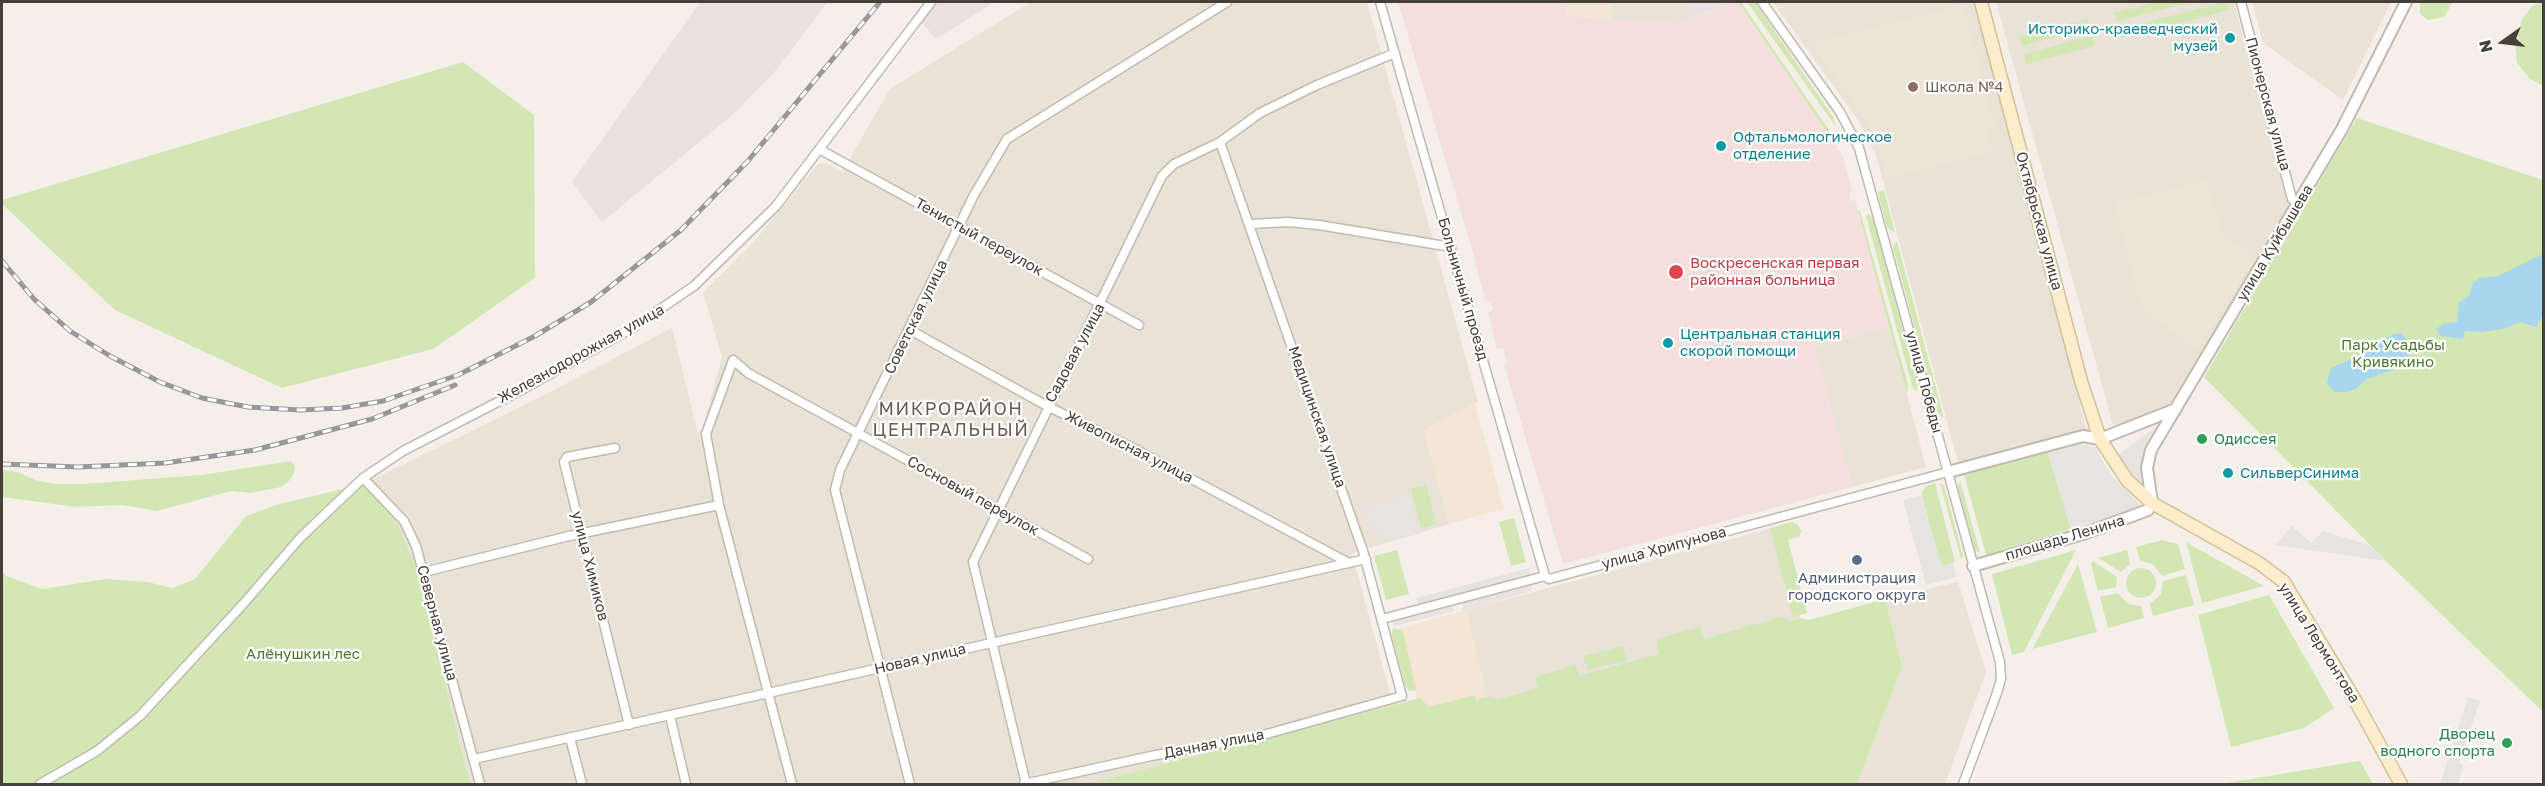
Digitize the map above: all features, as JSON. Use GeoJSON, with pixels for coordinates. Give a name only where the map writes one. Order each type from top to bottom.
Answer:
{"type":"FeatureCollection","features":[{"type":"Feature","properties":{"kind":"main road","name":"Октябрьская улица"},"geometry":{"type":"LineString","coordinates":[[1981,2],[2075,359],[2100,439]]}},
{"type":"Feature","properties":{"kind":"main road","name":"улица Лермонтова"},"geometry":{"type":"LineString","coordinates":[[2100,439],[2127,480],[2152,503],[2259,563],[2284,582],[2401,784]]}},
{"type":"Feature","properties":{"kind":"street","name":"Железнодорожная улица"},"geometry":{"type":"LineString","coordinates":[[40,784],[98,751],[133,722],[191,661],[300,538],[363,478],[402,451],[535,382],[666,307],[702,280],[757,226],[931,2]]}},
{"type":"Feature","properties":{"kind":"street","name":"Советская улица"},"geometry":{"type":"LineString","coordinates":[[910,784],[835,490],[840,470],[974,195],[1007,139],[1227,2]]}},
{"type":"Feature","properties":{"kind":"street","name":"Больничный проезд"},"geometry":{"type":"LineString","coordinates":[[1380,2],[1545,576]]}},
{"type":"Feature","properties":{"kind":"street","name":"улица Победы"},"geometry":{"type":"LineString","coordinates":[[1762,2],[1840,112],[1859,148],[2000,662],[2001,679],[1963,784]]}},
{"type":"Feature","properties":{"kind":"street","name":"Пионерская улица"},"geometry":{"type":"LineString","coordinates":[[2241,2],[2292,199],[2299,204]]}},
{"type":"Feature","properties":{"kind":"street","name":"улица Куйбышева"},"geometry":{"type":"LineString","coordinates":[[2152,503],[2147,477],[2147,460],[2151,450],[2342,129],[2406,2]]}},
{"type":"Feature","properties":{"kind":"street","name":"Садовая улица"},"geometry":{"type":"LineString","coordinates":[[1025,784],[973,562],[1047,406],[1101,303],[1162,176],[1174,164],[1220,142],[1260,113],[1317,85],[1395,53]]}},
{"type":"Feature","properties":{"kind":"street","name":"Медицинская улица"},"geometry":{"type":"LineString","coordinates":[[1220,142],[1251,224],[1366,560],[1402,696]]}},
{"type":"Feature","properties":{"kind":"street","name":"Тенистый переулок"},"geometry":{"type":"LineString","coordinates":[[819,149],[1139,325]]}},
{"type":"Feature","properties":{"kind":"street"},"geometry":{"type":"LineString","coordinates":[[1251,224],[1288,222],[1319,225],[1451,247]]}},
{"type":"Feature","properties":{"kind":"street","name":"Живописная улица"},"geometry":{"type":"LineString","coordinates":[[910,330],[1047,406],[1139,451],[1349,563]]}},
{"type":"Feature","properties":{"kind":"street","name":"Сосновый переулок"},"geometry":{"type":"LineString","coordinates":[[719,505],[706,434],[733,360],[748,373],[1088,559]]}},
{"type":"Feature","properties":{"kind":"street"},"geometry":{"type":"LineString","coordinates":[[1948,472],[2083,436],[2100,439],[2176,409]]}},
{"type":"Feature","properties":{"kind":"street","name":"улица Химиков"},"geometry":{"type":"LineString","coordinates":[[615,448],[567,457],[564,462],[630,724]]}},
{"type":"Feature","properties":{"kind":"street","name":"улица Хрипунова"},"geometry":{"type":"LineString","coordinates":[[1382,619],[1545,576],[1549,579],[1948,472]]}},
{"type":"Feature","properties":{"kind":"street","name":"Северная улица"},"geometry":{"type":"LineString","coordinates":[[363,478],[404,521],[416,546],[480,784]]}},
{"type":"Feature","properties":{"kind":"street","name":"площадь Ленина"},"geometry":{"type":"LineString","coordinates":[[1973,566],[2146,513],[2152,503]]}},
{"type":"Feature","properties":{"kind":"street"},"geometry":{"type":"LineString","coordinates":[[424,572],[582,534],[719,505],[792,784]]}},
{"type":"Feature","properties":{"kind":"street","name":"Новая улица"},"geometry":{"type":"LineString","coordinates":[[474,759],[1366,560]]}},
{"type":"Feature","properties":{"kind":"street","name":"Дачная улица"},"geometry":{"type":"LineString","coordinates":[[1025,784],[1151,756],[1256,737],[1402,696]]}},
{"type":"Feature","properties":{"kind":"street"},"geometry":{"type":"LineString","coordinates":[[670,716],[686,784]]}},
{"type":"Feature","properties":{"kind":"street"},"geometry":{"type":"LineString","coordinates":[[570,738],[582,784]]}},
{"type":"Feature","properties":{"kind":"shaded area"},"geometry":{"type":"Polygon","coordinates":[[[700,2],[828,2],[776,70],[736,112],[602,222],[572,182],[700,2]]]}},
{"type":"Feature","properties":{"kind":"shaded area"},"geometry":{"type":"Polygon","coordinates":[[[934,2],[995,2],[936,39],[920,21],[934,2]]]}},
{"type":"Feature","properties":{"kind":"shaded area"},"geometry":{"type":"Polygon","coordinates":[[[1031,2],[1367,2],[1478,402],[1424,430],[1449,524],[1352,553],[1393,705],[1087,784],[470,784],[416,568],[363,484],[527,404],[672,328],[698,434],[703,427],[722,357],[703,292],[751,245],[818,164],[826,163],[842,172],[890,89],[1031,2]]]}},
{"type":"Feature","properties":{"kind":"shaded area","name":"Воскресенская первая районная больница"},"geometry":{"type":"Polygon","coordinates":[[[1398,2],[1567,2],[1566,16],[1677,24],[1738,2],[1843,156],[1852,192],[1849,193],[1851,201],[1855,200],[1889,326],[1814,348],[1852,487],[1563,564],[1504,365],[1507,364],[1503,348],[1497,349],[1488,312],[1493,310],[1491,303],[1486,303],[1398,2]]]}},
{"type":"Feature","properties":{"kind":"shaded area"},"geometry":{"type":"Polygon","coordinates":[[[1567,2],[1613,2],[1610,19],[1566,16],[1567,2]]]}},
{"type":"Feature","properties":{"kind":"shaded area"},"geometry":{"type":"Polygon","coordinates":[[[1613,2],[1689,2],[1692,18],[1677,24],[1610,19],[1613,2]]]}},
{"type":"Feature","properties":{"kind":"shaded area"},"geometry":{"type":"Polygon","coordinates":[[[1689,2],[1737,2],[1692,18],[1689,2]]]}},
{"type":"Feature","properties":{"kind":"shaded area"},"geometry":{"type":"Polygon","coordinates":[[[1773,2],[1976,2],[2086,429],[1958,463],[1876,155],[1858,120],[1773,2]]]}},
{"type":"Feature","properties":{"kind":"shaded area"},"geometry":{"type":"Polygon","coordinates":[[[1996,2],[2234,2],[2290,212],[2172,409],[2113,425],[1996,2]]]}},
{"type":"Feature","properties":{"kind":"shaded area"},"geometry":{"type":"Polygon","coordinates":[[[2252,2],[2391,2],[2343,100],[2263,43],[2252,2]]]}},
{"type":"Feature","properties":{"kind":"shaded area","name":"Школа №4"},"geometry":{"type":"Polygon","coordinates":[[[1964,5],[1996,129],[1988,132],[1993,151],[1887,179],[1875,134],[1811,44],[1964,5]]]}},
{"type":"Feature","properties":{"kind":"shaded area"},"geometry":{"type":"Polygon","coordinates":[[[2208,180],[2222,235],[2257,257],[2198,352],[2140,306],[2115,203],[2208,180]]]}},
{"type":"Feature","properties":{"kind":"shaded area"},"geometry":{"type":"Polygon","coordinates":[[[1889,326],[1926,467],[1852,487],[1814,348],[1889,326]]]}},
{"type":"Feature","properties":{"kind":"shaded area"},"geometry":{"type":"Polygon","coordinates":[[[1475,403],[1504,509],[1449,524],[1424,430],[1475,403]]]}},
{"type":"Feature","properties":{"kind":"shaded area"},"geometry":{"type":"Polygon","coordinates":[[[2164,421],[2147,447],[2143,460],[2145,488],[2131,474],[2118,455],[2164,421]]]}},
{"type":"Feature","properties":{"kind":"shaded area"},"geometry":{"type":"Polygon","coordinates":[[[2080,444],[2095,447],[2109,472],[2143,507],[2071,529],[2048,453],[2080,444]]]}},
{"type":"Feature","properties":{"kind":"shaded area"},"geometry":{"type":"Polygon","coordinates":[[[1410,494],[1420,534],[1384,542],[1382,533],[1373,535],[1365,507],[1410,494]]]}},
{"type":"Feature","properties":{"kind":"shaded area"},"geometry":{"type":"Polygon","coordinates":[[[1921,495],[1940,562],[1944,565],[1953,562],[1956,577],[1926,585],[1903,500],[1921,495]]]}},
{"type":"Feature","properties":{"kind":"shaded area"},"geometry":{"type":"Polygon","coordinates":[[[2292,526],[2311,543],[2323,531],[2369,545],[2386,561],[2275,545],[2292,526]]]}},
{"type":"Feature","properties":{"kind":"shaded area"},"geometry":{"type":"Polygon","coordinates":[[[1776,527],[1800,618],[1495,702],[1487,697],[1466,610],[1776,527]]]}},
{"type":"Feature","properties":{"kind":"shaded area"},"geometry":{"type":"Polygon","coordinates":[[[1529,568],[1530,575],[1418,605],[1416,598],[1529,568]]]}},
{"type":"Feature","properties":{"kind":"shaded area"},"geometry":{"type":"Polygon","coordinates":[[[1958,582],[1986,672],[1945,784],[1857,784],[1902,667],[1885,599],[1958,582]]]}},
{"type":"Feature","properties":{"kind":"shaded area"},"geometry":{"type":"Polygon","coordinates":[[[1531,583],[1532,591],[1463,611],[1463,601],[1531,583]]]}},
{"type":"Feature","properties":{"kind":"shaded area"},"geometry":{"type":"Polygon","coordinates":[[[1450,605],[1455,611],[1394,626],[1392,621],[1450,605]]]}},
{"type":"Feature","properties":{"kind":"shaded area"},"geometry":{"type":"Polygon","coordinates":[[[1466,610],[1487,697],[1429,712],[1417,699],[1399,628],[1466,610]]]}},
{"type":"Feature","properties":{"kind":"shaded area"},"geometry":{"type":"Polygon","coordinates":[[[2468,697],[2480,701],[2459,763],[2463,765],[2462,772],[2458,784],[2440,784],[2468,697]]]}},
{"type":"Feature","properties":{"kind":"green space"},"geometry":{"type":"Polygon","coordinates":[[[1738,2],[1741,2],[1829,130],[1830,137],[1738,2]]]}},
{"type":"Feature","properties":{"kind":"green space"},"geometry":{"type":"Polygon","coordinates":[[[1747,2],[1755,2],[1833,117],[1836,127],[1747,2]]]}},
{"type":"Feature","properties":{"kind":"green space"},"geometry":{"type":"Polygon","coordinates":[[[2157,2],[2192,2],[2117,21],[2114,13],[2157,2]]]}},
{"type":"Feature","properties":{"kind":"green space"},"geometry":{"type":"Polygon","coordinates":[[[2227,2],[2229,10],[2121,38],[2118,29],[2227,2]]]}},
{"type":"Feature","properties":{"kind":"green space"},"geometry":{"type":"Polygon","coordinates":[[[2420,2],[2453,2],[2444,17],[2428,20],[2420,14],[2420,2]]]}},
{"type":"Feature","properties":{"kind":"green space"},"geometry":{"type":"Polygon","coordinates":[[[2544,3],[2543,86],[2529,78],[2517,63],[2515,44],[2522,19],[2532,6],[2544,3]]]}},
{"type":"Feature","properties":{"kind":"green space"},"geometry":{"type":"Polygon","coordinates":[[[2088,19],[2090,28],[2022,46],[2019,36],[2088,19]]]}},
{"type":"Feature","properties":{"kind":"green space"},"geometry":{"type":"Polygon","coordinates":[[[2092,36],[2095,46],[2026,64],[2024,54],[2092,36]]]}},
{"type":"Feature","properties":{"kind":"green space"},"geometry":{"type":"Polygon","coordinates":[[[463,62],[534,115],[535,278],[433,349],[282,388],[115,310],[2,204],[2,200],[463,62]]]}},
{"type":"Feature","properties":{"kind":"green space","name":"Парк Усадьбы Кривякино"},"geometry":{"type":"Polygon","coordinates":[[[2357,118],[2543,180],[2543,712],[2386,561],[2204,377],[2357,118]]]}},
{"type":"Feature","properties":{"kind":"green space"},"geometry":{"type":"Polygon","coordinates":[[[1884,190],[1895,232],[1887,227],[1878,192],[1884,190]]]}},
{"type":"Feature","properties":{"kind":"green space"},"geometry":{"type":"Polygon","coordinates":[[[1858,211],[1860,211],[1908,385],[1907,394],[1858,211]]]}},
{"type":"Feature","properties":{"kind":"green space"},"geometry":{"type":"Polygon","coordinates":[[[1869,214],[1873,219],[1881,248],[1917,391],[1913,389],[1866,216],[1869,214]]]}},
{"type":"Feature","properties":{"kind":"green space"},"geometry":{"type":"Polygon","coordinates":[[[1897,241],[1944,418],[1938,414],[1893,247],[1897,241]]]}},
{"type":"Feature","properties":{"kind":"green space"},"geometry":{"type":"Polygon","coordinates":[[[2037,453],[2048,453],[2071,529],[1986,555],[1964,474],[2037,453]]]}},
{"type":"Feature","properties":{"kind":"green space"},"geometry":{"type":"Polygon","coordinates":[[[291,461],[295,466],[294,473],[290,480],[281,487],[251,493],[231,491],[157,511],[123,505],[76,507],[2,497],[2,470],[18,472],[35,480],[55,484],[84,484],[201,475],[291,461]]]}},
{"type":"Feature","properties":{"kind":"green space"},"geometry":{"type":"Polygon","coordinates":[[[1960,480],[1980,553],[1975,550],[1958,488],[1960,480]]]}},
{"type":"Feature","properties":{"kind":"green space"},"geometry":{"type":"Polygon","coordinates":[[[1935,483],[1955,562],[1944,565],[1940,562],[1921,493],[1926,486],[1935,483]]]}},
{"type":"Feature","properties":{"kind":"green space"},"geometry":{"type":"Polygon","coordinates":[[[1940,483],[1944,485],[1963,556],[1961,559],[1940,483]]]}},
{"type":"Feature","properties":{"kind":"green space","name":"Алёнушкин лес"},"geometry":{"type":"Polygon","coordinates":[[[363,484],[397,523],[416,568],[470,784],[2,784],[2,570],[6,576],[42,589],[106,579],[147,582],[173,588],[195,579],[246,516],[276,505],[363,484]]]}},
{"type":"Feature","properties":{"kind":"green space"},"geometry":{"type":"Polygon","coordinates":[[[1426,485],[1436,524],[1421,528],[1411,488],[1426,485]]]}},
{"type":"Feature","properties":{"kind":"green space"},"geometry":{"type":"Polygon","coordinates":[[[1514,518],[1526,562],[1511,566],[1499,522],[1514,518]]]}},
{"type":"Feature","properties":{"kind":"green space"},"geometry":{"type":"Polygon","coordinates":[[[1792,522],[1798,525],[1802,532],[1800,536],[1788,540],[1807,613],[1793,617],[1770,528],[1792,522]]]}},
{"type":"Feature","properties":{"kind":"green space"},"geometry":{"type":"Polygon","coordinates":[[[2162,540],[2178,544],[2185,569],[2162,576],[2153,564],[2140,561],[2136,547],[2162,540]]]}},
{"type":"Feature","properties":{"kind":"green space"},"geometry":{"type":"Polygon","coordinates":[[[2186,542],[2264,586],[2202,603],[2186,542]]]}},
{"type":"Feature","properties":{"kind":"green space"},"geometry":{"type":"Polygon","coordinates":[[[1397,550],[1409,594],[1386,600],[1374,556],[1397,550]]]}},
{"type":"Feature","properties":{"kind":"green space"},"geometry":{"type":"Polygon","coordinates":[[[2076,550],[2024,652],[2012,655],[1992,574],[2076,550]]]}},
{"type":"Feature","properties":{"kind":"green space"},"geometry":{"type":"Polygon","coordinates":[[[2127,550],[2130,564],[2121,572],[2098,558],[2127,550]]]}},
{"type":"Feature","properties":{"kind":"green space"},"geometry":{"type":"Polygon","coordinates":[[[2093,561],[2117,577],[2116,587],[2098,591],[2091,564],[2093,561]]]}},
{"type":"Feature","properties":{"kind":"green space"},"geometry":{"type":"Polygon","coordinates":[[[2078,564],[2097,632],[2032,649],[2078,564]]]}},
{"type":"Feature","properties":{"kind":"green space"},"geometry":{"type":"Polygon","coordinates":[[[2141,568],[2152,572],[2156,583],[2152,594],[2141,598],[2130,594],[2126,583],[2130,572],[2141,568]]]}},
{"type":"Feature","properties":{"kind":"green space"},"geometry":{"type":"Polygon","coordinates":[[[2186,575],[2194,605],[2153,616],[2150,604],[2161,594],[2163,581],[2186,575]]]}},
{"type":"Feature","properties":{"kind":"green space"},"geometry":{"type":"Polygon","coordinates":[[[2118,593],[2128,604],[2141,606],[2144,618],[2108,628],[2100,597],[2118,593]]]}},
{"type":"Feature","properties":{"kind":"green space"},"geometry":{"type":"Polygon","coordinates":[[[2269,595],[2334,708],[2304,728],[2231,747],[2198,615],[2269,595]]]}},
{"type":"Feature","properties":{"kind":"green space"},"geometry":{"type":"Polygon","coordinates":[[[1885,599],[1902,667],[1857,784],[1087,784],[1420,698],[1429,707],[1475,695],[1476,700],[1490,696],[1497,700],[1538,688],[1535,677],[1576,665],[1579,676],[1659,654],[1656,639],[1700,627],[1704,639],[1781,617],[1790,621],[1800,618],[1809,620],[1885,599]]]}},
{"type":"Feature","properties":{"kind":"green space"},"geometry":{"type":"Polygon","coordinates":[[[1394,628],[1403,631],[1416,690],[1409,691],[1405,685],[1391,634],[1394,628]]]}},
{"type":"Feature","properties":{"kind":"green space"},"geometry":{"type":"Polygon","coordinates":[[[1623,646],[1627,660],[1587,670],[1584,656],[1623,646]]]}},
{"type":"Feature","properties":{"kind":"green space"},"geometry":{"type":"Polygon","coordinates":[[[2358,761],[2373,784],[2221,784],[2358,761]]]}},
{"type":"Feature","properties":{"kind":"water"},"geometry":{"type":"Polygon","coordinates":[[[2543,254],[2543,315],[2536,327],[2520,322],[2503,329],[2482,332],[2465,331],[2463,339],[2441,336],[2436,329],[2445,323],[2457,322],[2459,302],[2469,296],[2473,283],[2480,278],[2498,276],[2543,254]]]}},
{"type":"Feature","properties":{"kind":"water"},"geometry":{"type":"Polygon","coordinates":[[[2401,333],[2406,338],[2411,353],[2406,361],[2395,369],[2367,379],[2356,389],[2346,392],[2335,392],[2327,383],[2331,368],[2354,358],[2393,334],[2401,333]]]}},
{"type":"Feature","properties":{"kind":"railway"},"geometry":{"type":"LineString","coordinates":[[2,261],[34,299],[70,331],[110,356],[160,382],[202,398],[248,407],[300,410],[342,408],[383,401],[458,375],[535,336],[591,302],[681,230],[747,162],[880,2]]}},
{"type":"Feature","properties":{"kind":"railway"},"geometry":{"type":"LineString","coordinates":[[2,464],[78,467],[165,463],[255,450],[372,419],[455,385]]}},
{"type":"Feature","properties":{"kind":"place","name":"Историко-краеведческий музей"},"geometry":{"type":"Point","coordinates":[2230,38]}},
{"type":"Feature","properties":{"kind":"place","name":"Школа №4"},"geometry":{"type":"Point","coordinates":[1913,87]}},
{"type":"Feature","properties":{"kind":"place","name":"Офтальмологическое отделение"},"geometry":{"type":"Point","coordinates":[1721,146]}},
{"type":"Feature","properties":{"kind":"place","name":"Воскресенская первая районная больница"},"geometry":{"type":"Point","coordinates":[1676,272]}},
{"type":"Feature","properties":{"kind":"place","name":"Центральная станция скорой помощи"},"geometry":{"type":"Point","coordinates":[1668,343]}},
{"type":"Feature","properties":{"kind":"place","name":"Одиссея"},"geometry":{"type":"Point","coordinates":[2202,439]}},
{"type":"Feature","properties":{"kind":"place","name":"СильверСинима"},"geometry":{"type":"Point","coordinates":[2228,473]}},
{"type":"Feature","properties":{"kind":"place","name":"Администрация городского округа"},"geometry":{"type":"Point","coordinates":[1857,560]}},
{"type":"Feature","properties":{"kind":"place","name":"Дворец водного спорта"},"geometry":{"type":"Point","coordinates":[2507,743]}},
{"type":"Feature","properties":{"kind":"district","name":"МИКРОРАЙОН ЦЕНТРАЛЬНЫЙ"},"geometry":{"type":"Point","coordinates":[951,419]}}]}
